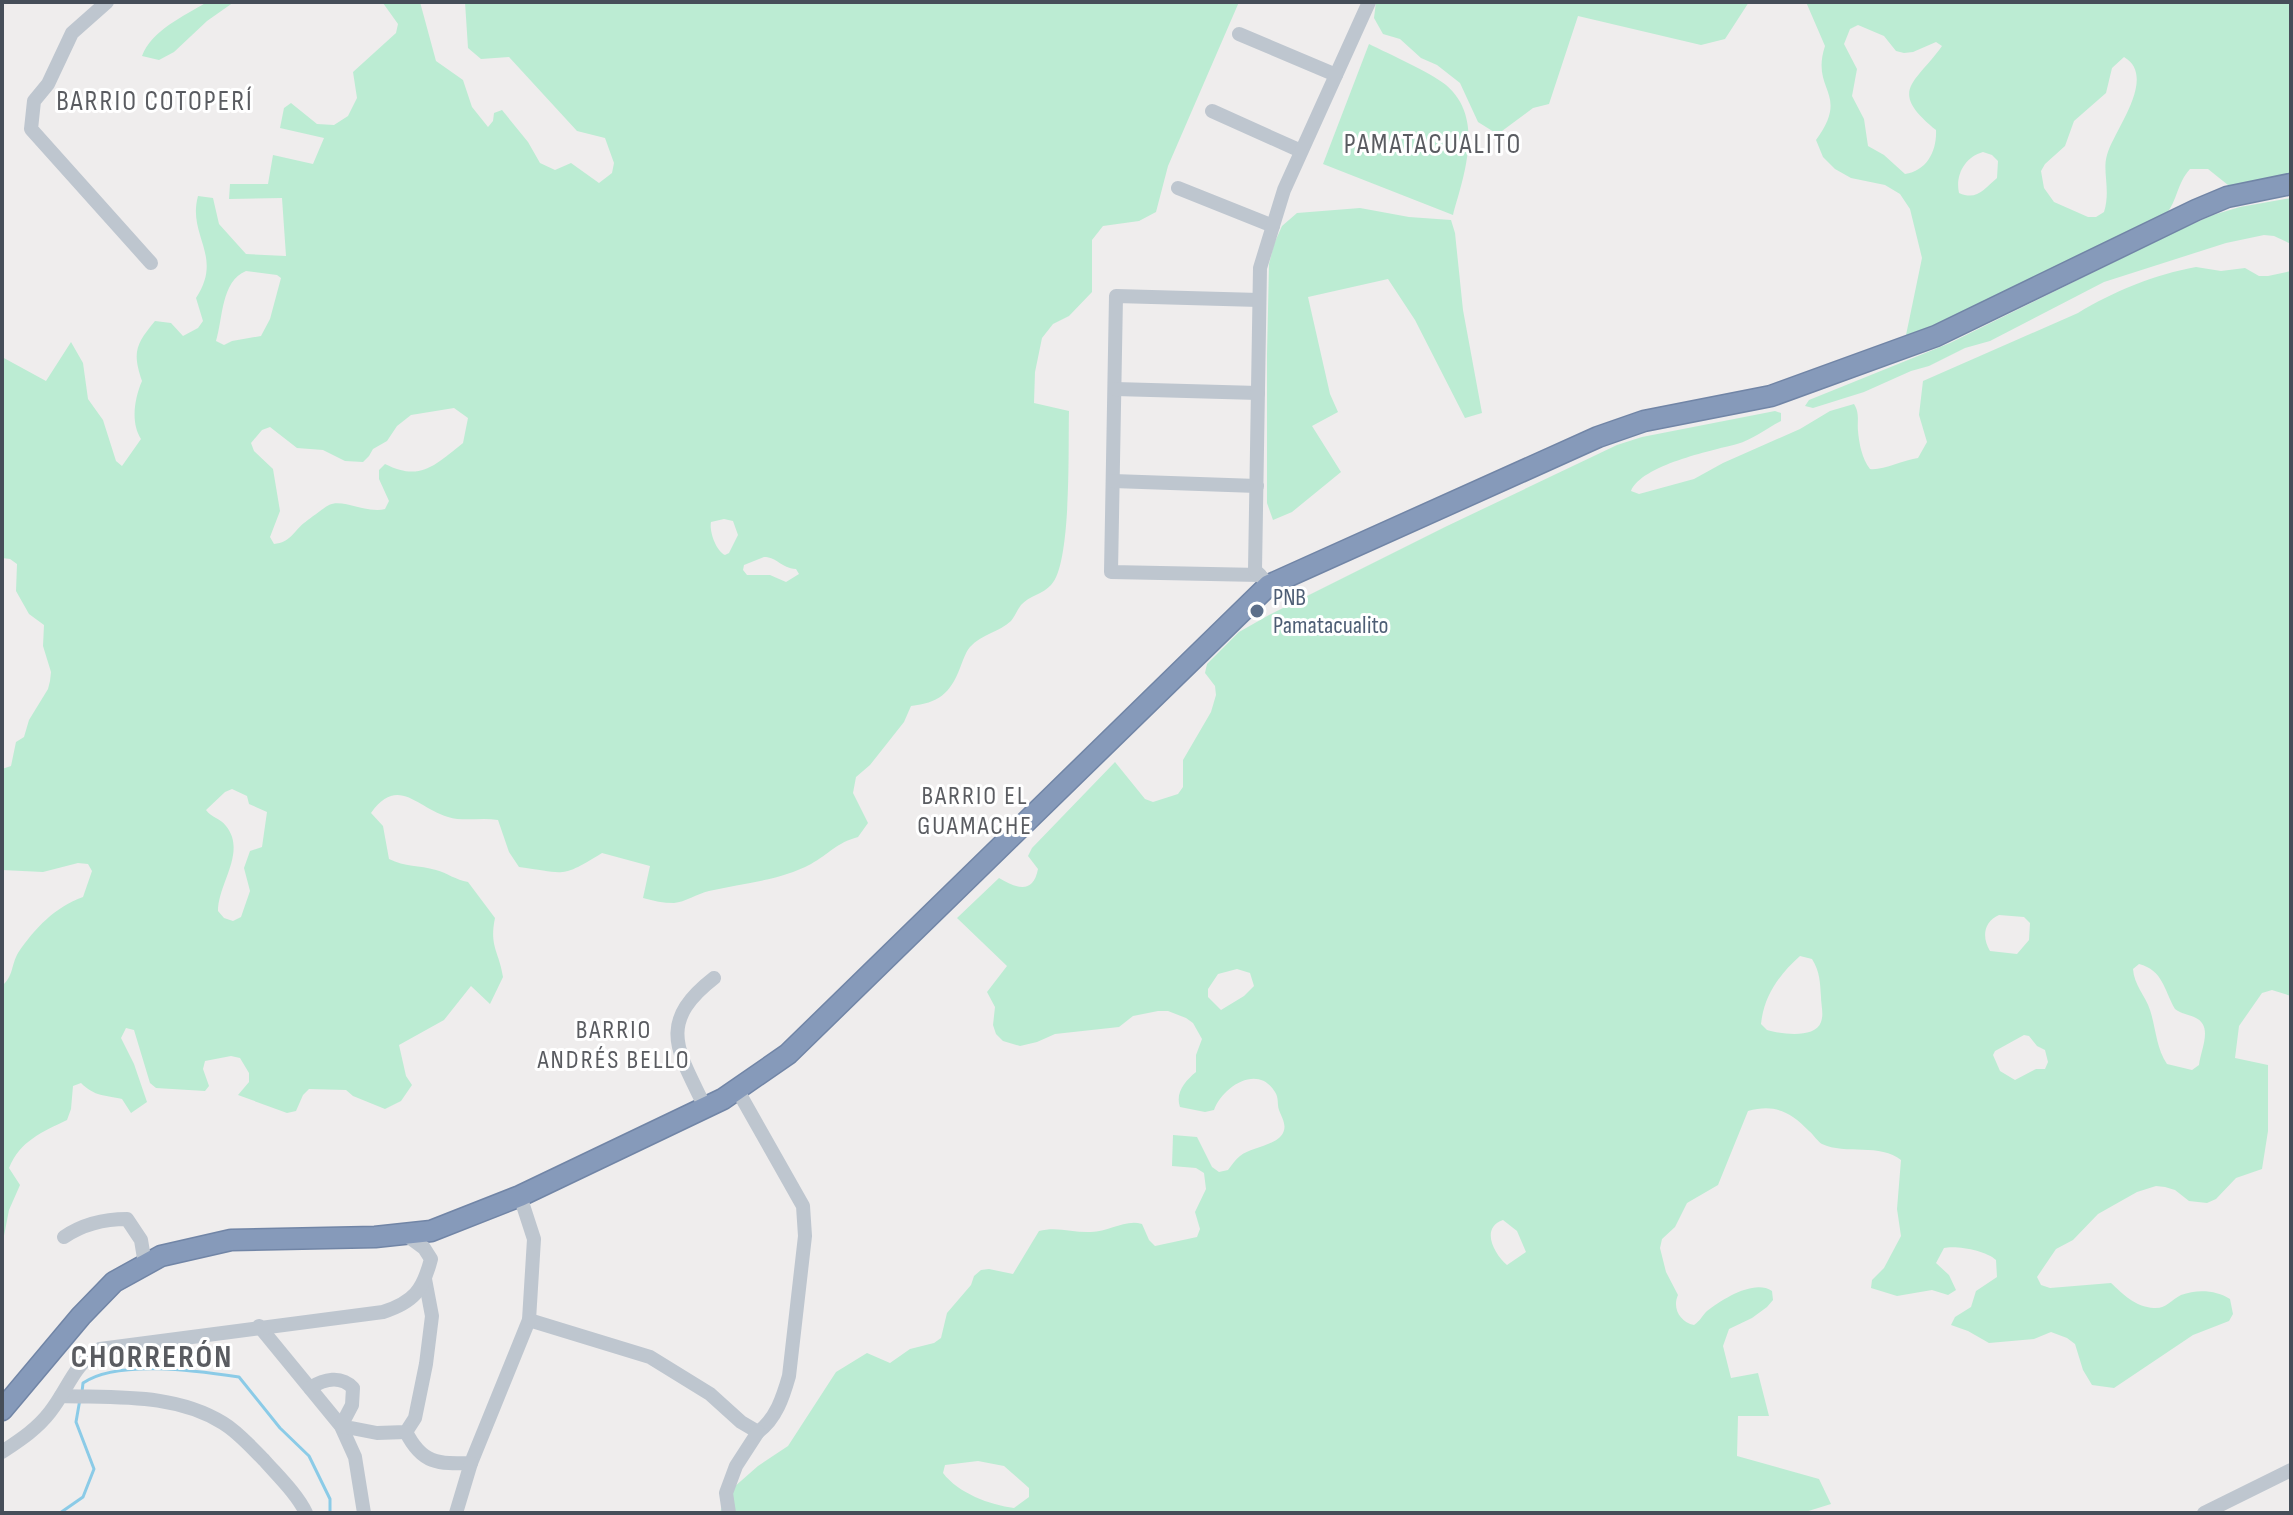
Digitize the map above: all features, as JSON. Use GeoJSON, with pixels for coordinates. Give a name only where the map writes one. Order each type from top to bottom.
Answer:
{"type":"FeatureCollection","features":[{"type":"Feature","properties":{"kind":"highway"},"geometry":{"type":"LineString","coordinates":[[2,1410],[81,1316],[114,1282],[161,1256],[231,1240],[375,1237],[431,1231],[520,1196],[738,1091],[788,1054],[1265,580],[1598,437],[1644,421],[1771,396],[1936,336],[2196,210],[2227,197],[2291,184]]}},
{"type":"Feature","properties":{"kind":"street"},"geometry":{"type":"LineString","coordinates":[[107,2],[72,33],[48,84],[34,101],[31,129],[151,263]]}},
{"type":"Feature","properties":{"kind":"street"},"geometry":{"type":"LineString","coordinates":[[1265,580],[1255,570],[1260,268],[1284,190],[1369,2]]}},
{"type":"Feature","properties":{"kind":"street"},"geometry":{"type":"LineString","coordinates":[[1239,34],[1336,75]]}},
{"type":"Feature","properties":{"kind":"street"},"geometry":{"type":"LineString","coordinates":[[1212,111],[1301,151]]}},
{"type":"Feature","properties":{"kind":"street"},"geometry":{"type":"LineString","coordinates":[[1178,188],[1273,226]]}},
{"type":"Feature","properties":{"kind":"street"},"geometry":{"type":"LineString","coordinates":[[1259,300],[1116,296],[1111,572],[1265,580]]}},
{"type":"Feature","properties":{"kind":"street"},"geometry":{"type":"LineString","coordinates":[[1115,389],[1258,393]]}},
{"type":"Feature","properties":{"kind":"street"},"geometry":{"type":"LineString","coordinates":[[1113,481],[1257,486]]}},
{"type":"Feature","properties":{"kind":"street"},"geometry":{"type":"LineString","coordinates":[[705,1107],[676,1039],[680,1018],[693,995],[714,978]]}},
{"type":"Feature","properties":{"kind":"street"},"geometry":{"type":"LineString","coordinates":[[729,1513],[726,1493],[736,1466],[758,1432],[769,1424],[783,1397],[789,1376],[805,1236],[803,1206],[738,1091]]}},
{"type":"Feature","properties":{"kind":"street"},"geometry":{"type":"LineString","coordinates":[[456,1513],[471,1463],[529,1320],[534,1239],[520,1196]]}},
{"type":"Feature","properties":{"kind":"street"},"geometry":{"type":"LineString","coordinates":[[64,1237],[83,1226],[108,1219],[127,1219],[141,1240],[145,1264]]}},
{"type":"Feature","properties":{"kind":"street"},"geometry":{"type":"LineString","coordinates":[[2,1452],[38,1427],[66,1396],[84,1358],[100,1349],[383,1312],[403,1305],[425,1279],[431,1259],[424,1248],[405,1234]]}},
{"type":"Feature","properties":{"kind":"street"},"geometry":{"type":"LineString","coordinates":[[406,1432],[415,1418],[432,1316],[425,1279]]}},
{"type":"Feature","properties":{"kind":"street"},"geometry":{"type":"LineString","coordinates":[[529,1320],[650,1357],[710,1394],[741,1422],[758,1432]]}},
{"type":"Feature","properties":{"kind":"street"},"geometry":{"type":"LineString","coordinates":[[259,1326],[341,1426],[355,1457],[364,1513]]}},
{"type":"Feature","properties":{"kind":"street"},"geometry":{"type":"LineString","coordinates":[[310,1388],[334,1379],[347,1381],[353,1388],[352,1405],[341,1426]]}},
{"type":"Feature","properties":{"kind":"street"},"geometry":{"type":"LineString","coordinates":[[66,1396],[179,1403],[224,1423],[270,1468],[306,1513]]}},
{"type":"Feature","properties":{"kind":"street"},"geometry":{"type":"LineString","coordinates":[[341,1426],[377,1433],[406,1432]]}},
{"type":"Feature","properties":{"kind":"street"},"geometry":{"type":"LineString","coordinates":[[406,1432],[414,1448],[427,1458],[444,1464],[471,1463]]}},
{"type":"Feature","properties":{"kind":"street"},"geometry":{"type":"LineString","coordinates":[[2204,1513],[2291,1470]]}},
{"type":"Feature","properties":{"kind":"green space"},"geometry":{"type":"Polygon","coordinates":[[[207,2],[234,2],[207,21],[174,52],[159,60],[142,56],[161,31],[207,2]]]}},
{"type":"Feature","properties":{"kind":"green space"},"geometry":{"type":"Polygon","coordinates":[[[340,2],[420,2],[436,61],[463,80],[472,107],[488,127],[494,113],[502,110],[528,142],[540,163],[555,170],[571,163],[599,183],[612,173],[614,163],[605,138],[577,131],[509,57],[481,59],[468,48],[465,2],[1239,2],[1168,166],[1156,212],[1139,221],[1103,226],[1092,240],[1092,292],[1069,316],[1053,324],[1042,338],[1035,372],[1034,403],[1069,411],[1066,530],[1058,573],[1048,588],[1021,605],[1011,621],[970,647],[952,684],[942,696],[911,706],[904,722],[870,765],[856,777],[853,793],[868,823],[858,837],[811,864],[786,874],[666,903],[643,898],[650,866],[602,853],[562,872],[519,867],[509,852],[498,820],[454,818],[437,813],[408,797],[390,796],[371,813],[383,826],[389,859],[436,870],[468,882],[495,918],[494,943],[503,977],[490,1004],[471,986],[444,1020],[399,1045],[406,1076],[412,1085],[401,1101],[385,1109],[346,1090],[309,1089],[296,1111],[287,1113],[238,1095],[249,1082],[249,1073],[240,1058],[231,1056],[205,1061],[203,1069],[209,1086],[205,1091],[156,1088],[150,1083],[134,1030],[126,1028],[121,1038],[147,1102],[131,1113],[122,1099],[96,1093],[81,1083],[73,1086],[67,1120],[26,1144],[9,1168],[20,1185],[9,1210],[2,1246],[2,986],[9,978],[18,953],[31,935],[63,906],[83,897],[92,871],[88,864],[78,863],[43,872],[2,870],[2,769],[11,766],[16,742],[24,737],[29,720],[48,689],[51,672],[43,646],[44,625],[29,614],[16,591],[17,564],[2,558],[2,357],[46,381],[71,342],[83,363],[88,399],[103,420],[116,461],[122,466],[141,439],[135,417],[142,381],[137,363],[140,342],[155,321],[171,323],[183,336],[198,328],[203,321],[196,298],[207,270],[197,223],[198,196],[213,198],[219,224],[246,254],[286,256],[282,198],[229,199],[230,184],[268,184],[273,155],[313,164],[324,138],[280,128],[284,108],[291,103],[317,124],[334,125],[348,116],[357,98],[353,72],[396,33],[398,24],[383,3],[340,2]],[[246,271],[238,276],[227,292],[216,341],[224,345],[261,336],[270,319],[281,278],[246,271]],[[454,408],[411,415],[363,462],[345,461],[323,450],[297,448],[270,427],[262,430],[251,443],[254,451],[273,469],[280,511],[270,537],[274,544],[288,539],[304,523],[334,503],[371,510],[385,509],[389,501],[379,479],[379,470],[385,464],[418,471],[436,464],[463,443],[468,418],[454,408]],[[724,519],[711,522],[716,545],[725,555],[729,553],[738,535],[733,521],[724,519]],[[764,557],[744,565],[747,575],[770,575],[786,582],[799,574],[796,569],[764,557]],[[232,789],[206,810],[224,823],[232,836],[233,857],[218,911],[224,918],[233,921],[241,917],[250,891],[244,868],[250,851],[262,847],[267,812],[249,804],[247,796],[232,789]]]}},
{"type":"Feature","properties":{"kind":"green space"},"geometry":{"type":"Polygon","coordinates":[[[1376,2],[1749,2],[1725,39],[1701,45],[1578,16],[1549,104],[1533,108],[1502,131],[1494,132],[1478,122],[1460,83],[1437,65],[1421,58],[1400,39],[1383,34],[1374,18],[1376,2]]]}},
{"type":"Feature","properties":{"kind":"green space"},"geometry":{"type":"Polygon","coordinates":[[[1806,2],[2291,2],[2291,178],[2237,187],[2228,185],[2208,169],[2190,169],[2166,214],[2066,265],[1905,340],[1922,258],[1910,209],[1900,194],[1885,185],[1851,178],[1823,157],[1816,140],[1830,112],[1822,73],[1825,46],[1806,2]],[[1858,25],[1850,29],[1844,44],[1857,69],[1852,96],[1864,119],[1868,146],[1884,155],[1905,174],[1913,172],[1929,159],[1935,145],[1936,130],[1912,105],[1910,87],[1942,46],[1936,42],[1913,52],[1896,51],[1884,36],[1858,25]],[[2124,57],[2112,68],[2106,93],[2074,121],[2065,146],[2041,171],[2044,188],[2054,202],[2088,217],[2104,212],[2107,155],[2135,90],[2137,77],[2133,66],[2124,57]],[[1983,152],[1966,162],[1960,173],[1959,193],[1976,195],[1997,178],[1998,161],[1983,152]]]}},
{"type":"Feature","properties":{"kind":"green space"},"geometry":{"type":"Polygon","coordinates":[[[1369,44],[1439,80],[1458,98],[1465,114],[1468,147],[1453,215],[1323,164],[1369,44]]]}},
{"type":"Feature","properties":{"kind":"green space"},"geometry":{"type":"Polygon","coordinates":[[[2291,198],[2291,244],[2264,235],[2226,243],[2104,282],[1990,341],[1965,348],[1864,392],[1813,408],[1805,406],[1809,400],[1950,343],[2213,215],[2291,198]]]}},
{"type":"Feature","properties":{"kind":"green space"},"geometry":{"type":"Polygon","coordinates":[[[1360,208],[1409,217],[1451,220],[1463,310],[1482,413],[1465,418],[1415,320],[1388,279],[1308,297],[1330,394],[1338,412],[1312,426],[1341,472],[1292,512],[1273,520],[1267,503],[1267,354],[1269,264],[1274,244],[1282,226],[1297,213],[1360,208]]]}},
{"type":"Feature","properties":{"kind":"green space"},"geometry":{"type":"Polygon","coordinates":[[[2196,267],[2221,271],[2245,268],[2259,276],[2291,271],[2291,996],[2272,990],[2262,993],[2239,1026],[2235,1058],[2268,1065],[2268,1131],[2262,1169],[2236,1178],[2216,1199],[2207,1203],[2189,1201],[2175,1190],[2165,1187],[2156,1186],[2137,1192],[2098,1214],[2073,1240],[2056,1249],[2037,1277],[2041,1285],[2050,1288],[2111,1283],[2135,1303],[2154,1308],[2165,1306],[2187,1293],[2213,1292],[2230,1299],[2233,1314],[2229,1321],[2193,1335],[2114,1388],[2092,1385],[2083,1370],[2075,1344],[2051,1332],[2034,1339],[1989,1343],[1951,1325],[1955,1317],[1971,1307],[1976,1291],[1997,1277],[1996,1260],[1986,1254],[1964,1248],[1944,1248],[1936,1263],[1949,1275],[1956,1290],[1948,1295],[1932,1290],[1897,1296],[1871,1288],[1872,1280],[1884,1268],[1901,1236],[1897,1209],[1901,1160],[1883,1152],[1841,1149],[1822,1144],[1788,1114],[1774,1109],[1757,1109],[1748,1111],[1718,1185],[1687,1203],[1675,1227],[1662,1239],[1660,1248],[1666,1272],[1678,1295],[1677,1309],[1681,1318],[1694,1325],[1707,1311],[1739,1292],[1756,1287],[1772,1291],[1773,1300],[1767,1307],[1729,1329],[1723,1346],[1731,1378],[1758,1373],[1769,1416],[1738,1416],[1737,1456],[1819,1479],[1831,1504],[1802,1513],[720,1513],[725,1495],[758,1466],[788,1446],[836,1372],[867,1353],[890,1363],[910,1349],[934,1343],[941,1338],[947,1313],[971,1285],[974,1276],[981,1270],[989,1269],[1013,1274],[1039,1231],[1098,1231],[1136,1223],[1142,1224],[1155,1246],[1197,1237],[1200,1229],[1195,1212],[1206,1189],[1204,1173],[1196,1168],[1172,1166],[1173,1135],[1197,1137],[1212,1167],[1219,1172],[1228,1170],[1240,1156],[1275,1141],[1283,1133],[1284,1124],[1276,1094],[1259,1079],[1250,1079],[1232,1087],[1214,1110],[1205,1112],[1180,1107],[1180,1092],[1196,1072],[1196,1055],[1202,1039],[1193,1023],[1168,1011],[1133,1016],[1119,1027],[1055,1034],[1020,1046],[1003,1041],[993,1025],[995,1007],[987,992],[1007,966],[957,918],[999,878],[1023,887],[1032,883],[1038,869],[1028,856],[1032,848],[1115,762],[1145,799],[1153,802],[1178,794],[1183,787],[1183,760],[1211,712],[1216,695],[1215,686],[1205,673],[1207,664],[1239,632],[1445,527],[1617,445],[1642,437],[1775,411],[1781,413],[1781,421],[1748,440],[1678,460],[1648,474],[1631,491],[1639,494],[1694,479],[1800,429],[1830,411],[1854,404],[1858,414],[1861,451],[1870,469],[1918,458],[1927,442],[1919,415],[1923,381],[2078,313],[2120,291],[2196,267]],[[1999,915],[1986,931],[1990,951],[2017,954],[2029,940],[2030,923],[2024,917],[1999,915]],[[1800,956],[1785,971],[1769,995],[1761,1024],[1767,1030],[1780,1033],[1812,1031],[1818,1027],[1822,1016],[1820,982],[1815,964],[1812,959],[1800,956]],[[2139,964],[2133,969],[2150,1010],[2163,1058],[2167,1064],[2192,1070],[2199,1065],[2205,1038],[2204,1026],[2194,1017],[2175,1009],[2153,971],[2139,964]],[[1237,969],[1218,974],[1208,989],[1208,997],[1221,1010],[1254,986],[1250,973],[1237,969]],[[2024,1035],[1993,1055],[2000,1071],[2015,1080],[2036,1069],[2045,1069],[2048,1062],[2045,1050],[2024,1035]],[[1503,1220],[1492,1229],[1494,1248],[1507,1265],[1526,1252],[1517,1231],[1503,1220]],[[978,1461],[945,1465],[943,1473],[966,1492],[995,1504],[1014,1508],[1029,1497],[1029,1488],[1004,1466],[978,1461]]]}},
{"type":"Feature","properties":{"kind":"waterway"},"geometry":{"type":"LineString","coordinates":[[82,1392],[83,1383],[116,1371],[181,1370],[239,1377],[280,1428],[309,1456],[330,1499],[330,1513]]}},
{"type":"Feature","properties":{"kind":"waterway"},"geometry":{"type":"LineString","coordinates":[[60,1513],[83,1497],[94,1469],[76,1422],[80,1399]]}},
{"type":"Feature","properties":{"kind":"place","name":"PNB Pamatacualito"},"geometry":{"type":"Point","coordinates":[1257,611]}},
{"type":"Feature","properties":{"kind":"district","name":"BARRIO COTOPERÍ"},"geometry":{"type":"Point","coordinates":[155,101]}},
{"type":"Feature","properties":{"kind":"district","name":"PAMATACUALITO"},"geometry":{"type":"Point","coordinates":[1433,144]}},
{"type":"Feature","properties":{"kind":"district","name":"BARRIO EL GUAMACHE"},"geometry":{"type":"Point","coordinates":[975,811]}},
{"type":"Feature","properties":{"kind":"district","name":"BARRIO ANDRÉS BELLO"},"geometry":{"type":"Point","coordinates":[614,1045]}},
{"type":"Feature","properties":{"kind":"district","name":"CHORRERÓN"},"geometry":{"type":"Point","coordinates":[152,1357]}}]}
